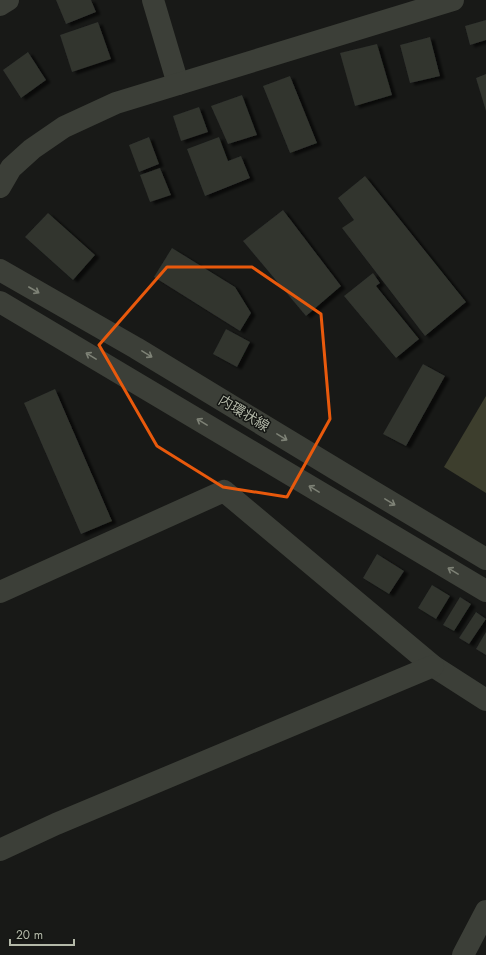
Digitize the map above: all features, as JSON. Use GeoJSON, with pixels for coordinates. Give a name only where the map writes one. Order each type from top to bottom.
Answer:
{"type":"FeatureCollection","features":[{"type":"Feature","properties":{"kind":"street"},"geometry":{"type":"LineString","coordinates":[[0,5],[8,0]]}},
{"type":"Feature","properties":{"kind":"street"},"geometry":{"type":"LineString","coordinates":[[153,0],[178,84]]}},
{"type":"Feature","properties":{"kind":"street"},"geometry":{"type":"LineString","coordinates":[[0,187],[12,168],[32,149],[64,127],[116,103],[453,0]]}},
{"type":"Feature","properties":{"kind":"street","name":"内環状線"},"geometry":{"type":"LineString","coordinates":[[0,270],[136,348],[486,559]]}},
{"type":"Feature","properties":{"kind":"street","name":"内環状線"},"geometry":{"type":"LineString","coordinates":[[0,302],[486,591]]}},
{"type":"Feature","properties":{"kind":"street"},"geometry":{"type":"LineString","coordinates":[[0,592],[224,491],[433,666],[486,700]]}},
{"type":"Feature","properties":{"kind":"street"},"geometry":{"type":"LineString","coordinates":[[0,850],[56,824],[433,666]]}},
{"type":"Feature","properties":{"kind":"street"},"geometry":{"type":"LineString","coordinates":[[463,955],[486,911]]}},
{"type":"Feature","properties":{"kind":"highlighted area"},"geometry":{"type":"Polygon","coordinates":[[[167,267],[252,267],[321,314],[330,419],[287,497],[223,487],[157,446],[99,345],[167,267]]]}},
{"type":"Feature","properties":{"kind":"shaded area"},"geometry":{"type":"Polygon","coordinates":[[[486,396],[486,493],[444,467],[486,396]]]}},
{"type":"Feature","properties":{"kind":"building"},"geometry":{"type":"Polygon","coordinates":[[[56,0],[91,0],[96,12],[66,24],[56,0]]]}},
{"type":"Feature","properties":{"kind":"building"},"geometry":{"type":"Polygon","coordinates":[[[486,20],[486,40],[470,45],[465,26],[486,20]]]}},
{"type":"Feature","properties":{"kind":"building"},"geometry":{"type":"Polygon","coordinates":[[[98,22],[111,59],[72,72],[60,35],[98,22]]]}},
{"type":"Feature","properties":{"kind":"building"},"geometry":{"type":"Polygon","coordinates":[[[430,37],[440,76],[410,83],[400,45],[430,37]]]}},
{"type":"Feature","properties":{"kind":"building"},"geometry":{"type":"Polygon","coordinates":[[[377,44],[392,95],[355,106],[340,53],[377,44]]]}},
{"type":"Feature","properties":{"kind":"building"},"geometry":{"type":"Polygon","coordinates":[[[28,52],[46,80],[21,98],[3,70],[28,52]]]}},
{"type":"Feature","properties":{"kind":"building"},"geometry":{"type":"Polygon","coordinates":[[[486,74],[486,111],[476,78],[486,74]]]}},
{"type":"Feature","properties":{"kind":"building"},"geometry":{"type":"Polygon","coordinates":[[[290,76],[317,143],[290,153],[263,86],[290,76]]]}},
{"type":"Feature","properties":{"kind":"building"},"geometry":{"type":"Polygon","coordinates":[[[242,95],[257,135],[228,144],[211,106],[242,95]]]}},
{"type":"Feature","properties":{"kind":"building"},"geometry":{"type":"Polygon","coordinates":[[[199,107],[208,132],[181,141],[173,116],[199,107]]]}},
{"type":"Feature","properties":{"kind":"building"},"geometry":{"type":"Polygon","coordinates":[[[149,137],[159,164],[139,172],[129,145],[149,137]]]}},
{"type":"Feature","properties":{"kind":"building"},"geometry":{"type":"Polygon","coordinates":[[[219,137],[228,161],[241,156],[250,178],[205,196],[187,149],[219,137]]]}},
{"type":"Feature","properties":{"kind":"building"},"geometry":{"type":"Polygon","coordinates":[[[160,168],[171,195],[150,202],[140,175],[160,168]]]}},
{"type":"Feature","properties":{"kind":"building"},"geometry":{"type":"Polygon","coordinates":[[[365,176],[466,302],[425,336],[342,228],[354,220],[338,198],[365,176]]]}},
{"type":"Feature","properties":{"kind":"building"},"geometry":{"type":"Polygon","coordinates":[[[283,210],[341,286],[306,316],[243,241],[283,210]]]}},
{"type":"Feature","properties":{"kind":"building"},"geometry":{"type":"Polygon","coordinates":[[[48,213],[95,255],[73,280],[25,237],[48,213]]]}},
{"type":"Feature","properties":{"kind":"building"},"geometry":{"type":"Polygon","coordinates":[[[172,248],[235,287],[251,313],[240,331],[154,277],[172,248]]]}},
{"type":"Feature","properties":{"kind":"building"},"geometry":{"type":"Polygon","coordinates":[[[373,273],[380,283],[376,286],[419,339],[396,358],[344,296],[373,273]]]}},
{"type":"Feature","properties":{"kind":"building"},"geometry":{"type":"Polygon","coordinates":[[[226,329],[250,342],[237,367],[213,354],[226,329]]]}},
{"type":"Feature","properties":{"kind":"building"},"geometry":{"type":"Polygon","coordinates":[[[423,364],[445,376],[406,446],[383,434],[423,364]]]}},
{"type":"Feature","properties":{"kind":"building"},"geometry":{"type":"Polygon","coordinates":[[[55,389],[112,521],[81,534],[24,403],[55,389]]]}},
{"type":"Feature","properties":{"kind":"building"},"geometry":{"type":"Polygon","coordinates":[[[377,554],[404,571],[389,594],[363,578],[377,554]]]}},
{"type":"Feature","properties":{"kind":"building"},"geometry":{"type":"Polygon","coordinates":[[[432,585],[450,596],[436,619],[418,608],[432,585]]]}},
{"type":"Feature","properties":{"kind":"building"},"geometry":{"type":"Polygon","coordinates":[[[460,597],[471,604],[454,631],[443,625],[460,597]]]}},
{"type":"Feature","properties":{"kind":"building"},"geometry":{"type":"Polygon","coordinates":[[[476,612],[486,619],[469,644],[459,638],[476,612]]]}},
{"type":"Feature","properties":{"kind":"building"},"geometry":{"type":"Polygon","coordinates":[[[486,632],[486,655],[476,649],[486,632]]]}}]}
